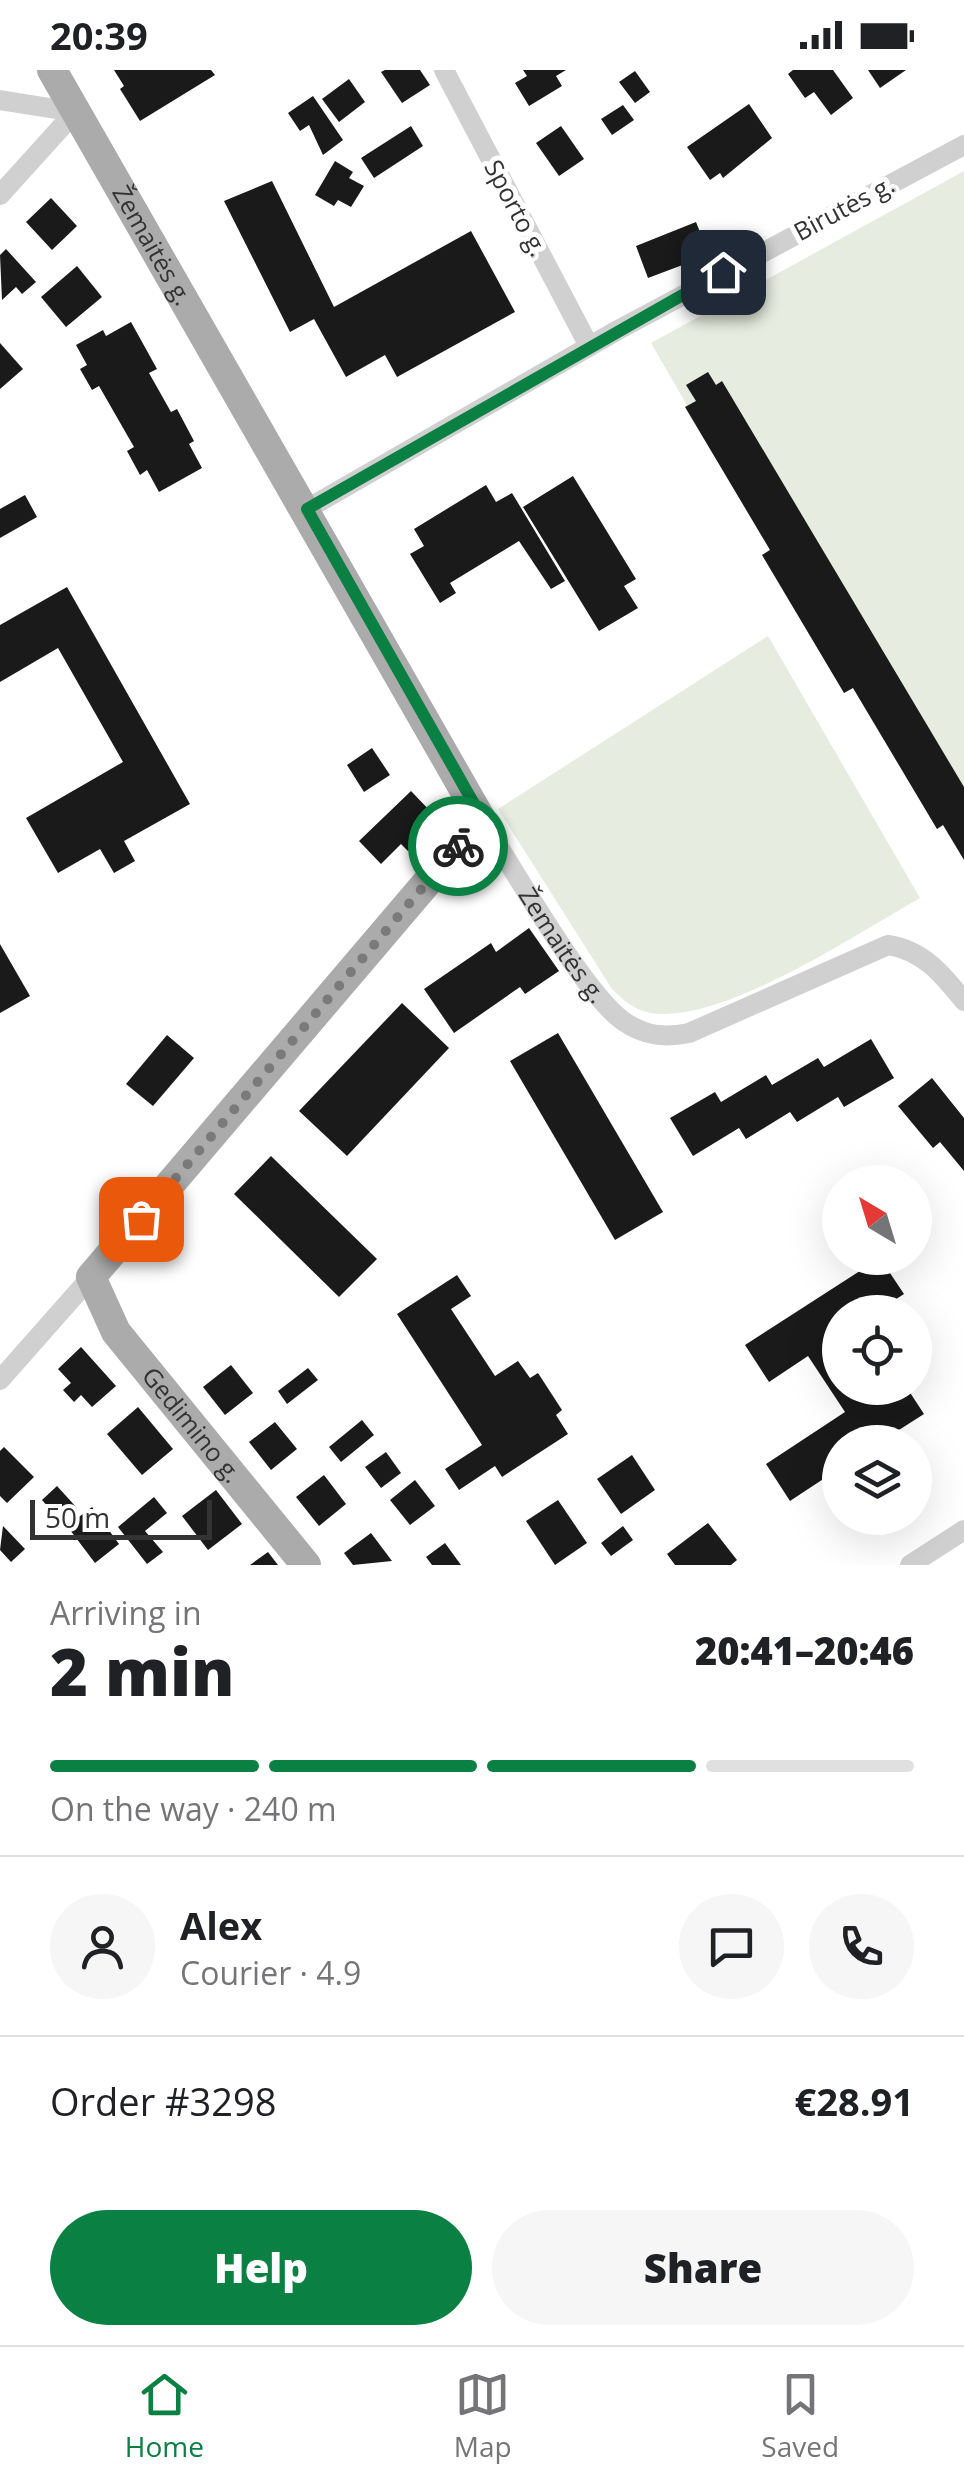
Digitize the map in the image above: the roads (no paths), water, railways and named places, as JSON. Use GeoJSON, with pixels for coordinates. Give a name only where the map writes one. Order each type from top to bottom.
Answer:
{"type":"FeatureCollection","features":[{"type":"Feature","properties":{"kind":"main road","name":"Žemaitės g."},"geometry":{"type":"LineString","coordinates":[[52,70],[482,818]]}},
{"type":"Feature","properties":{"kind":"main road"},"geometry":{"type":"LineString","coordinates":[[91,1278],[482,818]]}},
{"type":"Feature","properties":{"kind":"main road","name":"Gedimino g."},"geometry":{"type":"LineString","coordinates":[[91,1278],[116,1332],[306,1565]]}},
{"type":"Feature","properties":{"kind":"street","name":"Sporto g."},"geometry":{"type":"LineString","coordinates":[[444,70],[589,346]]}},
{"type":"Feature","properties":{"kind":"street"},"geometry":{"type":"LineString","coordinates":[[0,100],[75,112]]}},
{"type":"Feature","properties":{"kind":"street"},"geometry":{"type":"LineString","coordinates":[[0,195],[75,112]]}},
{"type":"Feature","properties":{"kind":"street","name":"Birutės g."},"geometry":{"type":"LineString","coordinates":[[307,509],[589,346],[964,145]]}},
{"type":"Feature","properties":{"kind":"street","name":"Žemaitės g."},"geometry":{"type":"LineString","coordinates":[[482,818],[601,1000],[642,1032],[666,1038],[689,1033],[888,944],[926,959],[964,1001]]}},
{"type":"Feature","properties":{"kind":"street"},"geometry":{"type":"LineString","coordinates":[[0,1380],[91,1278]]}},
{"type":"Feature","properties":{"kind":"street"},"geometry":{"type":"LineString","coordinates":[[910,1565],[964,1530]]}}]}
